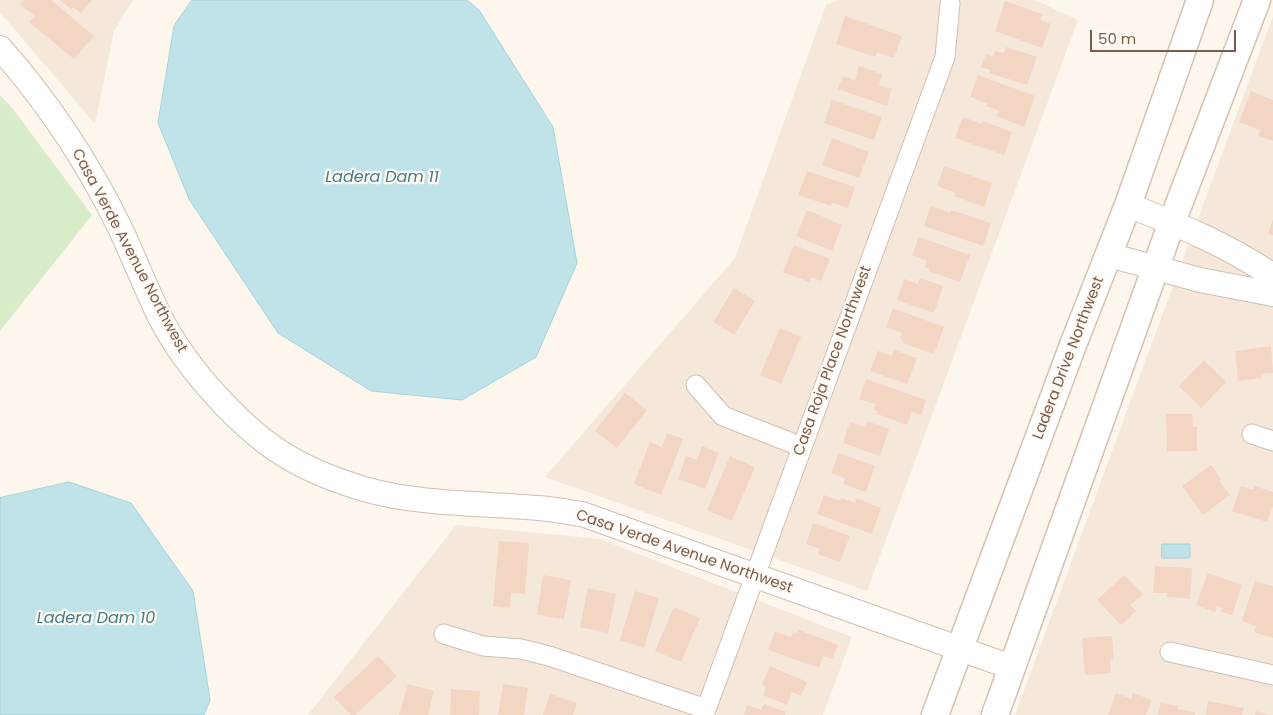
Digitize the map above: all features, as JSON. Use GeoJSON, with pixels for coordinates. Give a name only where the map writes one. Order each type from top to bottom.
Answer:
{"type":"FeatureCollection","features":[{"type":"Feature","properties":{"kind":"main road","name":"Ladera Drive Northwest"},"geometry":{"type":"LineString","coordinates":[[935,715],[1073,345],[1110,255],[1200,0]]}},
{"type":"Feature","properties":{"kind":"main road"},"geometry":{"type":"LineString","coordinates":[[994,715],[1155,267],[1257,0]]}},
{"type":"Feature","properties":{"kind":"street","name":"Casa Roja Place Northwest"},"geometry":{"type":"LineString","coordinates":[[705,712],[945,57],[950,4]]}},
{"type":"Feature","properties":{"kind":"street","name":"Casa Verde Avenue Northwest"},"geometry":{"type":"LineString","coordinates":[[0,48],[50,110],[83,160],[119,226],[161,320],[183,355],[208,387],[261,439],[294,460],[365,489],[400,496],[441,502],[539,508],[582,514],[1011,667]]}},
{"type":"Feature","properties":{"kind":"street"},"geometry":{"type":"LineString","coordinates":[[1128,205],[1172,222],[1227,247],[1273,276]]}},
{"type":"Feature","properties":{"kind":"street"},"geometry":{"type":"LineString","coordinates":[[1110,255],[1200,280],[1273,294]]}},
{"type":"Feature","properties":{"kind":"street"},"geometry":{"type":"LineString","coordinates":[[696,385],[723,416],[802,447]]}},
{"type":"Feature","properties":{"kind":"street"},"geometry":{"type":"LineString","coordinates":[[1252,434],[1273,441]]}},
{"type":"Feature","properties":{"kind":"street"},"geometry":{"type":"LineString","coordinates":[[444,634],[483,646],[521,649],[549,656],[705,712]]}},
{"type":"Feature","properties":{"kind":"street"},"geometry":{"type":"LineString","coordinates":[[1170,652],[1273,675]]}},
{"type":"Feature","properties":{"kind":"shaded area"},"geometry":{"type":"Polygon","coordinates":[[[0,0],[133,0],[114,31],[95,124],[0,12],[0,0]]]}},
{"type":"Feature","properties":{"kind":"shaded area"},"geometry":{"type":"Polygon","coordinates":[[[837,0],[1035,0],[1078,20],[867,591],[545,477],[735,258],[826,5],[837,0]]]}},
{"type":"Feature","properties":{"kind":"shaded area"},"geometry":{"type":"Polygon","coordinates":[[[1273,16],[1273,715],[1015,715],[1146,359],[1273,16]]]}},
{"type":"Feature","properties":{"kind":"shaded area"},"geometry":{"type":"Polygon","coordinates":[[[456,525],[600,539],[852,637],[823,715],[308,715],[456,525]]]}},
{"type":"Feature","properties":{"kind":"green space"},"geometry":{"type":"Polygon","coordinates":[[[0,95],[13,109],[92,215],[0,331],[0,95]]]}},
{"type":"Feature","properties":{"kind":"water","name":"Ladera Dam 11"},"geometry":{"type":"Polygon","coordinates":[[[192,0],[467,0],[479,10],[553,127],[577,263],[536,357],[462,400],[371,391],[278,333],[189,199],[158,123],[174,26],[192,0]]]}},
{"type":"Feature","properties":{"kind":"water","name":"Ladera Dam 10"},"geometry":{"type":"Polygon","coordinates":[[[69,482],[131,503],[193,591],[210,700],[204,715],[0,715],[0,498],[69,482]]]}},
{"type":"Feature","properties":{"kind":"water"},"geometry":{"type":"Polygon","coordinates":[[[1162,544],[1190,544],[1190,558],[1162,558],[1162,544]]]}},
{"type":"Feature","properties":{"kind":"building"},"geometry":{"type":"Polygon","coordinates":[[[24,0],[51,0],[94,36],[74,59],[29,22],[35,16],[20,4],[24,0]]]}},
{"type":"Feature","properties":{"kind":"building"},"geometry":{"type":"Polygon","coordinates":[[[60,0],[92,0],[81,13],[73,7],[71,9],[60,0]]]}},
{"type":"Feature","properties":{"kind":"building"},"geometry":{"type":"Polygon","coordinates":[[[1005,1],[1042,14],[1040,20],[1051,24],[1042,48],[995,31],[1005,1]]]}},
{"type":"Feature","properties":{"kind":"building"},"geometry":{"type":"Polygon","coordinates":[[[845,16],[902,36],[894,58],[877,52],[876,57],[836,44],[845,16]]]}},
{"type":"Feature","properties":{"kind":"building"},"geometry":{"type":"Polygon","coordinates":[[[1006,47],[1037,57],[1027,85],[989,73],[990,70],[981,67],[986,54],[993,57],[995,51],[1004,53],[1006,47]]]}},
{"type":"Feature","properties":{"kind":"building"},"geometry":{"type":"Polygon","coordinates":[[[859,66],[882,74],[879,85],[892,89],[887,106],[838,89],[843,76],[855,80],[859,66]]]}},
{"type":"Feature","properties":{"kind":"building"},"geometry":{"type":"Polygon","coordinates":[[[978,75],[1035,96],[1024,127],[996,116],[999,111],[986,106],[988,104],[970,97],[978,75]]]}},
{"type":"Feature","properties":{"kind":"building"},"geometry":{"type":"Polygon","coordinates":[[[1251,91],[1273,100],[1273,141],[1258,136],[1260,130],[1239,122],[1251,91]]]}},
{"type":"Feature","properties":{"kind":"building"},"geometry":{"type":"Polygon","coordinates":[[[832,100],[882,117],[874,140],[824,123],[832,100]]]}},
{"type":"Feature","properties":{"kind":"building"},"geometry":{"type":"Polygon","coordinates":[[[963,117],[982,124],[983,121],[1012,132],[1004,155],[955,138],[963,117]]]}},
{"type":"Feature","properties":{"kind":"building"},"geometry":{"type":"Polygon","coordinates":[[[832,138],[869,152],[859,178],[822,165],[832,138]]]}},
{"type":"Feature","properties":{"kind":"building"},"geometry":{"type":"Polygon","coordinates":[[[944,166],[992,183],[984,207],[954,196],[956,193],[937,186],[944,166]]]}},
{"type":"Feature","properties":{"kind":"building"},"geometry":{"type":"Polygon","coordinates":[[[807,171],[855,187],[848,208],[832,203],[831,206],[798,195],[807,171]]]}},
{"type":"Feature","properties":{"kind":"building"},"geometry":{"type":"Polygon","coordinates":[[[931,206],[950,213],[951,210],[991,223],[983,246],[924,226],[931,206]]]}},
{"type":"Feature","properties":{"kind":"building"},"geometry":{"type":"Polygon","coordinates":[[[807,210],[842,225],[832,251],[796,236],[807,210]]]}},
{"type":"Feature","properties":{"kind":"building"},"geometry":{"type":"Polygon","coordinates":[[[1273,219],[1273,235],[1268,234],[1273,219]]]}},
{"type":"Feature","properties":{"kind":"building"},"geometry":{"type":"Polygon","coordinates":[[[919,237],[970,255],[960,282],[929,271],[929,268],[925,267],[927,261],[912,255],[919,237]]]}},
{"type":"Feature","properties":{"kind":"building"},"geometry":{"type":"Polygon","coordinates":[[[794,245],[830,259],[821,281],[811,277],[809,282],[783,272],[794,245]]]}},
{"type":"Feature","properties":{"kind":"building"},"geometry":{"type":"Polygon","coordinates":[[[920,278],[943,286],[934,313],[897,300],[904,279],[918,284],[920,278]]]}},
{"type":"Feature","properties":{"kind":"building"},"geometry":{"type":"Polygon","coordinates":[[[734,288],[755,301],[734,335],[713,322],[734,288]]]}},
{"type":"Feature","properties":{"kind":"building"},"geometry":{"type":"Polygon","coordinates":[[[893,308],[944,327],[934,354],[903,343],[903,340],[900,338],[902,333],[886,327],[893,308]]]}},
{"type":"Feature","properties":{"kind":"building"},"geometry":{"type":"Polygon","coordinates":[[[780,328],[801,337],[781,384],[760,375],[780,328]]]}},
{"type":"Feature","properties":{"kind":"building"},"geometry":{"type":"Polygon","coordinates":[[[1271,346],[1273,373],[1261,374],[1261,378],[1238,381],[1235,351],[1271,346]]]}},
{"type":"Feature","properties":{"kind":"building"},"geometry":{"type":"Polygon","coordinates":[[[894,350],[917,358],[907,384],[870,371],[878,351],[892,356],[894,350]]]}},
{"type":"Feature","properties":{"kind":"building"},"geometry":{"type":"Polygon","coordinates":[[[1204,360],[1226,382],[1201,408],[1179,386],[1204,360]]]}},
{"type":"Feature","properties":{"kind":"building"},"geometry":{"type":"Polygon","coordinates":[[[866,379],[926,400],[921,415],[912,412],[907,425],[877,414],[877,411],[874,410],[875,404],[859,399],[866,379]]]}},
{"type":"Feature","properties":{"kind":"building"},"geometry":{"type":"Polygon","coordinates":[[[625,393],[647,410],[617,448],[595,431],[625,393]]]}},
{"type":"Feature","properties":{"kind":"building"},"geometry":{"type":"Polygon","coordinates":[[[1166,414],[1192,414],[1193,427],[1197,427],[1197,451],[1167,451],[1166,414]]]}},
{"type":"Feature","properties":{"kind":"building"},"geometry":{"type":"Polygon","coordinates":[[[867,421],[889,429],[880,456],[843,443],[850,422],[864,427],[867,421]]]}},
{"type":"Feature","properties":{"kind":"building"},"geometry":{"type":"Polygon","coordinates":[[[667,433],[683,439],[661,495],[634,484],[650,442],[662,447],[667,433]]]}},
{"type":"Feature","properties":{"kind":"building"},"geometry":{"type":"Polygon","coordinates":[[[702,446],[719,453],[705,489],[678,479],[686,456],[697,460],[702,446]]]}},
{"type":"Feature","properties":{"kind":"building"},"geometry":{"type":"Polygon","coordinates":[[[839,453],[875,466],[866,492],[843,484],[845,478],[831,473],[839,453]]]}},
{"type":"Feature","properties":{"kind":"building"},"geometry":{"type":"Polygon","coordinates":[[[730,456],[755,467],[732,521],[707,510],[730,456]]]}},
{"type":"Feature","properties":{"kind":"building"},"geometry":{"type":"Polygon","coordinates":[[[1211,465],[1222,480],[1219,481],[1230,495],[1203,515],[1182,486],[1211,465]]]}},
{"type":"Feature","properties":{"kind":"building"},"geometry":{"type":"Polygon","coordinates":[[[1241,486],[1253,490],[1255,486],[1273,492],[1273,506],[1267,522],[1232,511],[1241,486]]]}},
{"type":"Feature","properties":{"kind":"building"},"geometry":{"type":"Polygon","coordinates":[[[824,495],[840,501],[841,498],[855,503],[856,498],[881,508],[872,534],[817,514],[824,495]]]}},
{"type":"Feature","properties":{"kind":"building"},"geometry":{"type":"Polygon","coordinates":[[[813,523],[850,536],[840,562],[818,554],[820,549],[806,544],[813,523]]]}},
{"type":"Feature","properties":{"kind":"building"},"geometry":{"type":"Polygon","coordinates":[[[499,541],[529,543],[525,594],[511,593],[510,608],[493,606],[499,541]]]}},
{"type":"Feature","properties":{"kind":"building"},"geometry":{"type":"Polygon","coordinates":[[[1155,566],[1192,568],[1190,599],[1167,597],[1167,593],[1153,593],[1155,566]]]}},
{"type":"Feature","properties":{"kind":"building"},"geometry":{"type":"Polygon","coordinates":[[[1208,573],[1242,585],[1232,615],[1221,612],[1222,608],[1217,607],[1215,612],[1196,605],[1208,573]]]}},
{"type":"Feature","properties":{"kind":"building"},"geometry":{"type":"Polygon","coordinates":[[[543,575],[571,580],[564,619],[537,615],[543,575]]]}},
{"type":"Feature","properties":{"kind":"building"},"geometry":{"type":"Polygon","coordinates":[[[1124,575],[1143,594],[1130,605],[1136,611],[1121,625],[1097,600],[1124,575]]]}},
{"type":"Feature","properties":{"kind":"building"},"geometry":{"type":"Polygon","coordinates":[[[1255,581],[1273,586],[1273,638],[1254,632],[1256,626],[1242,621],[1255,581]]]}},
{"type":"Feature","properties":{"kind":"building"},"geometry":{"type":"Polygon","coordinates":[[[588,588],[616,594],[608,633],[580,627],[588,588]]]}},
{"type":"Feature","properties":{"kind":"building"},"geometry":{"type":"Polygon","coordinates":[[[635,591],[659,598],[644,648],[620,640],[635,591]]]}},
{"type":"Feature","properties":{"kind":"building"},"geometry":{"type":"Polygon","coordinates":[[[674,607],[700,618],[681,662],[655,651],[674,607]]]}},
{"type":"Feature","properties":{"kind":"building"},"geometry":{"type":"Polygon","coordinates":[[[799,630],[838,645],[832,659],[823,656],[819,668],[768,650],[775,632],[791,637],[793,632],[797,633],[799,630]]]}},
{"type":"Feature","properties":{"kind":"building"},"geometry":{"type":"Polygon","coordinates":[[[1112,636],[1114,659],[1110,660],[1111,673],[1085,675],[1082,638],[1112,636]]]}},
{"type":"Feature","properties":{"kind":"building"},"geometry":{"type":"Polygon","coordinates":[[[378,656],[397,676],[355,715],[351,715],[334,697],[378,656]]]}},
{"type":"Feature","properties":{"kind":"building"},"geometry":{"type":"Polygon","coordinates":[[[770,666],[807,682],[801,696],[792,692],[787,705],[763,695],[766,687],[762,685],[770,666]]]}},
{"type":"Feature","properties":{"kind":"building"},"geometry":{"type":"Polygon","coordinates":[[[408,684],[434,691],[428,715],[399,715],[408,684]]]}},
{"type":"Feature","properties":{"kind":"building"},"geometry":{"type":"Polygon","coordinates":[[[503,684],[528,688],[524,715],[498,715],[503,684]]]}},
{"type":"Feature","properties":{"kind":"building"},"geometry":{"type":"Polygon","coordinates":[[[451,689],[480,691],[479,715],[450,715],[451,689]]]}},
{"type":"Feature","properties":{"kind":"building"},"geometry":{"type":"Polygon","coordinates":[[[1116,693],[1131,699],[1133,693],[1152,700],[1146,715],[1108,715],[1116,693]]]}},
{"type":"Feature","properties":{"kind":"building"},"geometry":{"type":"Polygon","coordinates":[[[550,694],[577,703],[573,715],[543,715],[550,694]]]}},
{"type":"Feature","properties":{"kind":"building"},"geometry":{"type":"Polygon","coordinates":[[[1208,701],[1244,708],[1242,715],[1206,715],[1208,701]]]}},
{"type":"Feature","properties":{"kind":"building"},"geometry":{"type":"Polygon","coordinates":[[[1161,703],[1195,712],[1195,715],[1158,715],[1161,703]]]}},
{"type":"Feature","properties":{"kind":"building"},"geometry":{"type":"Polygon","coordinates":[[[764,704],[786,712],[785,715],[744,715],[747,705],[761,710],[764,704]]]}},
{"type":"Feature","properties":{"kind":"building"},"geometry":{"type":"Polygon","coordinates":[[[1256,711],[1269,715],[1255,715],[1256,711]]]}}]}
